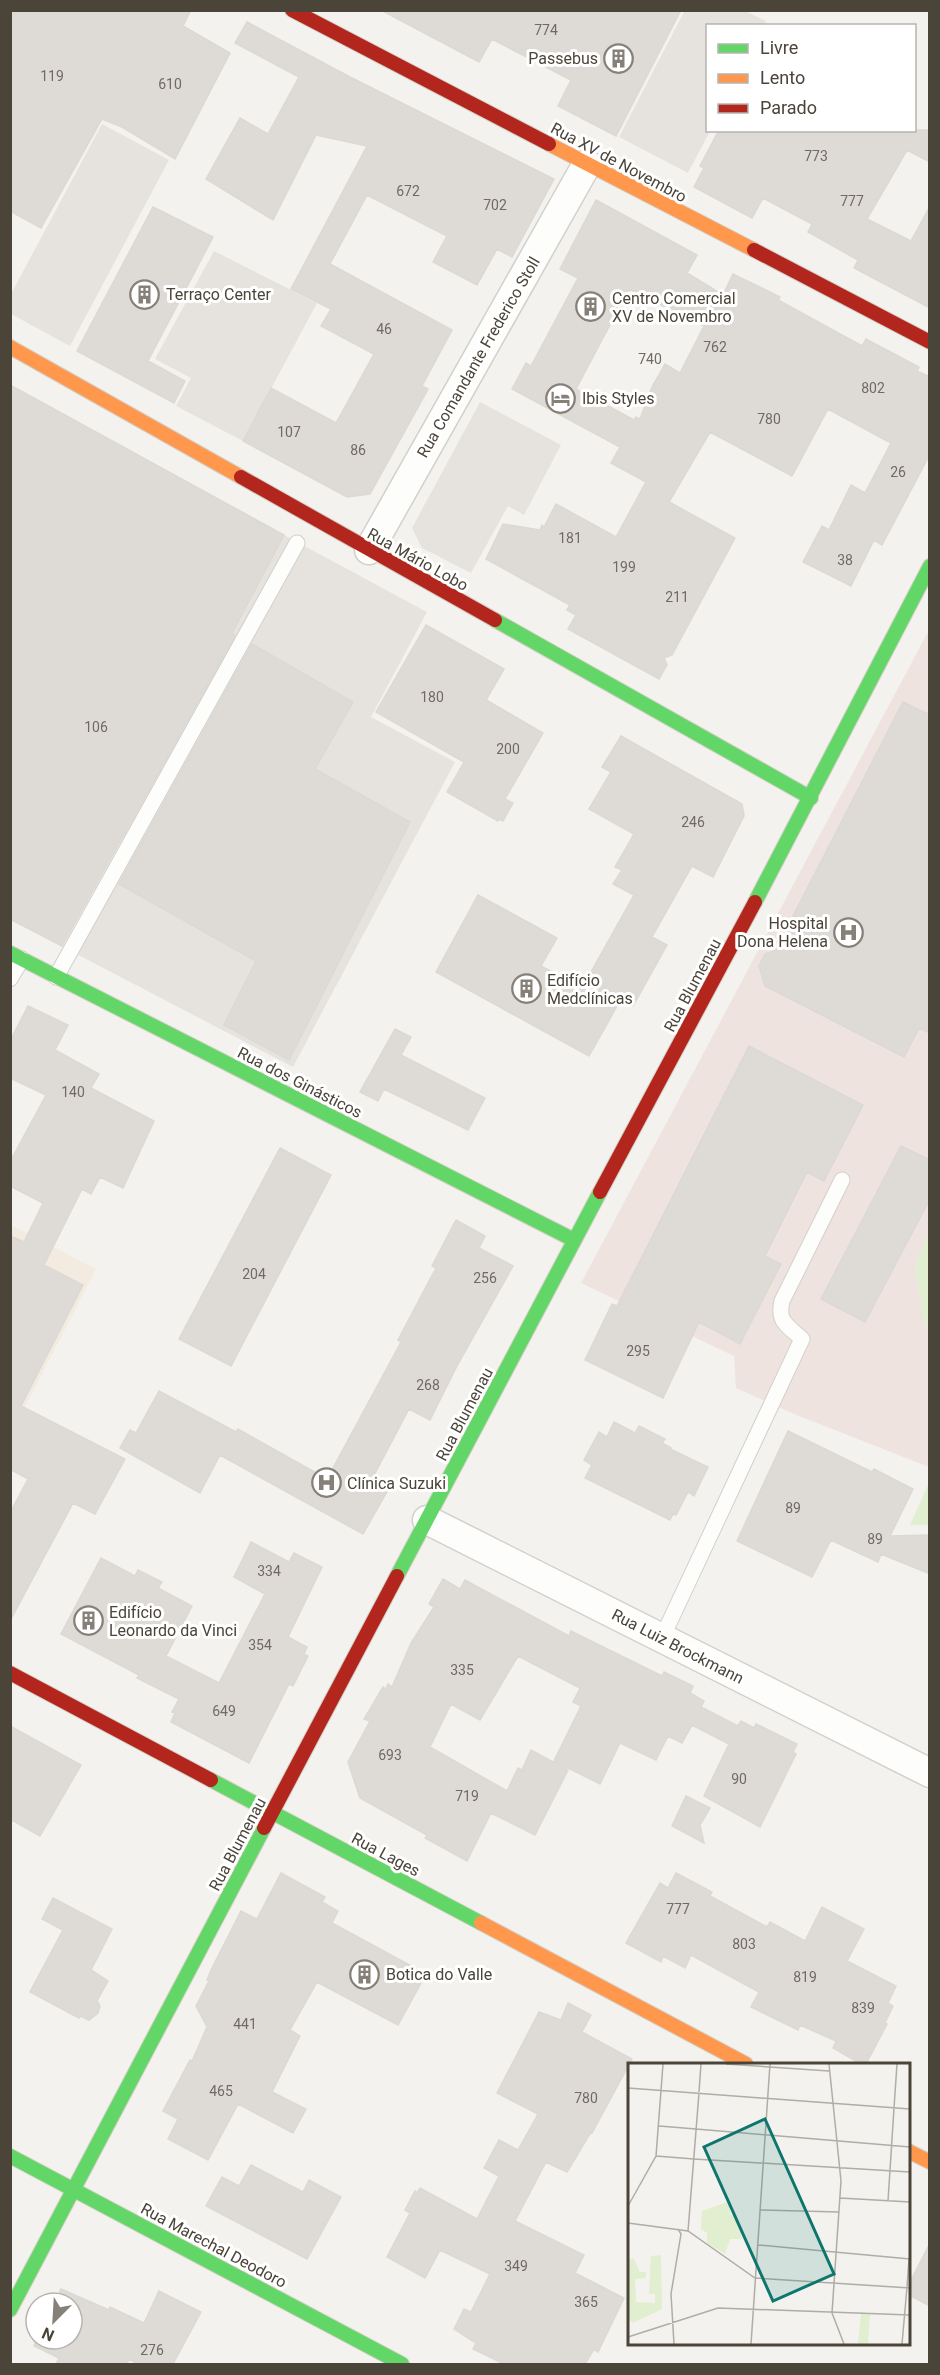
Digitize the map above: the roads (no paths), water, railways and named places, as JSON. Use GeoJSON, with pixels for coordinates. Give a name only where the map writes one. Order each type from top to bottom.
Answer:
{"type":"FeatureCollection","features":[{"type":"Feature","properties":{"kind":"main road","name":"Rua XV de Novembro"},"geometry":{"type":"LineString","coordinates":[[292,10],[930,342]]}},
{"type":"Feature","properties":{"kind":"main road","name":"Rua Mário Lobo"},"geometry":{"type":"LineString","coordinates":[[10,347],[811,798]]}},
{"type":"Feature","properties":{"kind":"main road","name":"Rua Blumenau"},"geometry":{"type":"LineString","coordinates":[[10,2310],[574,1240],[811,798],[930,566]]}},
{"type":"Feature","properties":{"kind":"main road","name":"Rua dos Ginásticos"},"geometry":{"type":"LineString","coordinates":[[16,956],[574,1240]]}},
{"type":"Feature","properties":{"kind":"main road","name":"Rua Lages"},"geometry":{"type":"LineString","coordinates":[[10,1673],[744,2063]]}},
{"type":"Feature","properties":{"kind":"main road"},"geometry":{"type":"LineString","coordinates":[[910,2152],[930,2162]]}},
{"type":"Feature","properties":{"kind":"main road","name":"Rua Marechal Deodoro"},"geometry":{"type":"LineString","coordinates":[[10,2156],[402,2364]]}},
{"type":"Feature","properties":{"kind":"street","name":"Rua Comandante Frederico Stoll"},"geometry":{"type":"LineString","coordinates":[[369,550],[587,164]]}},
{"type":"Feature","properties":{"kind":"street","name":"Rua Luiz Brockmann"},"geometry":{"type":"LineString","coordinates":[[427,1520],[930,1773]]}},
{"type":"Feature","properties":{"kind":"lane"},"geometry":{"type":"LineString","coordinates":[[56,977],[297,543]]}},
{"type":"Feature","properties":{"kind":"lane"},"geometry":{"type":"LineString","coordinates":[[10,980],[16,956]]}},
{"type":"Feature","properties":{"kind":"lane"},"geometry":{"type":"LineString","coordinates":[[662,1638],[802,1339],[783,1322],[779,1313],[782,1301],[842,1180]]}},
{"type":"Feature","properties":{"kind":"place","name":"Passebus"},"geometry":{"type":"Point","coordinates":[619,58]}},
{"type":"Feature","properties":{"kind":"place","name":"Terraço Center"},"geometry":{"type":"Point","coordinates":[145,294]}},
{"type":"Feature","properties":{"kind":"place","name":"Centro Comercial XV de Novembro"},"geometry":{"type":"Point","coordinates":[591,307]}},
{"type":"Feature","properties":{"kind":"place","name":"Ibis Styles"},"geometry":{"type":"Point","coordinates":[561,398]}},
{"type":"Feature","properties":{"kind":"place","name":"Hospital Dona Helena"},"geometry":{"type":"Point","coordinates":[849,932]}},
{"type":"Feature","properties":{"kind":"place","name":"Edifício Medclínicas"},"geometry":{"type":"Point","coordinates":[526,989]}},
{"type":"Feature","properties":{"kind":"place","name":"Clínica Suzuki"},"geometry":{"type":"Point","coordinates":[326,1483]}},
{"type":"Feature","properties":{"kind":"place","name":"Edifício Leonardo da Vinci"},"geometry":{"type":"Point","coordinates":[88,1621]}},
{"type":"Feature","properties":{"kind":"place","name":"Botica do Valle"},"geometry":{"type":"Point","coordinates":[365,1974]}}]}
